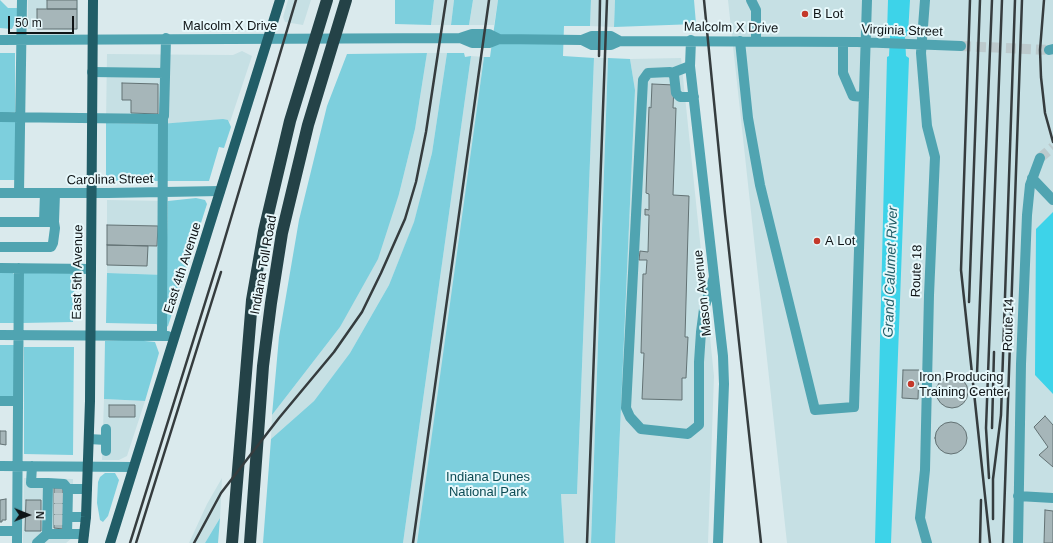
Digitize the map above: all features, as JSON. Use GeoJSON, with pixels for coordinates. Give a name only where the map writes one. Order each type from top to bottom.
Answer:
{"type":"FeatureCollection","features":[{"type":"Feature","properties":{"kind":"highway"},"geometry":{"type":"LineString","coordinates":[[309,58],[321,0]]}},
{"type":"Feature","properties":{"kind":"highway","name":"Indiana Toll Road"},"geometry":{"type":"LineString","coordinates":[[232,543],[252,300],[277,173],[327,0]]}},
{"type":"Feature","properties":{"kind":"highway","name":"Indiana Toll Road"},"geometry":{"type":"LineString","coordinates":[[250,543],[263,366],[282,233],[295,177],[346,0]]}},
{"type":"Feature","properties":{"kind":"highway"},"geometry":{"type":"LineString","coordinates":[[329,58],[354,0]]}},
{"type":"Feature","properties":{"kind":"main road","name":"East 5th Avenue"},"geometry":{"type":"LineString","coordinates":[[84,539],[89,439],[91,335],[93,0]]}},
{"type":"Feature","properties":{"kind":"main road","name":"East 4th Avenue"},"geometry":{"type":"LineString","coordinates":[[110,543],[280,0]]}},
{"type":"Feature","properties":{"kind":"street"},"geometry":{"type":"LineString","coordinates":[[20,193],[22,0]]}},
{"type":"Feature","properties":{"kind":"street"},"geometry":{"type":"LineString","coordinates":[[750,0],[756,10],[756,41]]}},
{"type":"Feature","properties":{"kind":"street"},"geometry":{"type":"LineString","coordinates":[[740,41],[748,120],[760,185],[815,410],[854,407],[867,0]]}},
{"type":"Feature","properties":{"kind":"street","name":"Route 18"},"geometry":{"type":"LineString","coordinates":[[926,0],[921,45],[927,126],[935,157],[929,295],[925,470],[920,518],[926,543]]}},
{"type":"Feature","properties":{"kind":"street","name":"Malcolm X Drive"},"geometry":{"type":"LineString","coordinates":[[0,40],[93,40],[115,38],[460,38],[472,43],[489,43],[499,39],[582,40],[592,45],[611,45],[620,40],[842,42]]}},
{"type":"Feature","properties":{"kind":"street"},"geometry":{"type":"LineString","coordinates":[[162,336],[163,118],[166,38]]}},
{"type":"Feature","properties":{"kind":"street","name":"Mason Avenue"},"geometry":{"type":"LineString","coordinates":[[691,40],[690,66],[723,356],[724,384],[718,543]]}},
{"type":"Feature","properties":{"kind":"street"},"geometry":{"type":"LineString","coordinates":[[842,42],[843,73],[852,96],[864,97]]}},
{"type":"Feature","properties":{"kind":"street","name":"Virginia Street"},"geometry":{"type":"LineString","coordinates":[[842,42],[961,46]]}},
{"type":"Feature","properties":{"kind":"street"},"geometry":{"type":"LineString","coordinates":[[690,66],[672,73],[648,73],[643,80],[626,408],[630,417],[641,429],[688,434],[699,425],[699,362],[701,332],[704,309],[714,276]]}},
{"type":"Feature","properties":{"kind":"street"},"geometry":{"type":"LineString","coordinates":[[92,72],[165,73]]}},
{"type":"Feature","properties":{"kind":"street"},"geometry":{"type":"LineString","coordinates":[[672,73],[674,75],[676,93],[680,97],[694,97]]}},
{"type":"Feature","properties":{"kind":"street"},"geometry":{"type":"LineString","coordinates":[[0,117],[160,120],[163,118]]}},
{"type":"Feature","properties":{"kind":"street","name":"Route 14"},"geometry":{"type":"LineString","coordinates":[[1018,543],[1021,364],[1027,215],[1030,185],[1040,158]]}},
{"type":"Feature","properties":{"kind":"street"},"geometry":{"type":"LineString","coordinates":[[1032,178],[1053,200]]}},
{"type":"Feature","properties":{"kind":"street","name":"Carolina Street"},"geometry":{"type":"LineString","coordinates":[[0,193],[220,191]]}},
{"type":"Feature","properties":{"kind":"street"},"geometry":{"type":"LineString","coordinates":[[44,193],[44,222]]}},
{"type":"Feature","properties":{"kind":"street"},"geometry":{"type":"LineString","coordinates":[[0,247],[51,247],[54,238],[55,193]]}},
{"type":"Feature","properties":{"kind":"street"},"geometry":{"type":"LineString","coordinates":[[0,222],[54,222]]}},
{"type":"Feature","properties":{"kind":"street"},"geometry":{"type":"LineString","coordinates":[[0,268],[91,270]]}},
{"type":"Feature","properties":{"kind":"street"},"geometry":{"type":"LineString","coordinates":[[17,543],[19,268]]}},
{"type":"Feature","properties":{"kind":"street"},"geometry":{"type":"LineString","coordinates":[[0,335],[175,336]]}},
{"type":"Feature","properties":{"kind":"street"},"geometry":{"type":"LineString","coordinates":[[0,400],[18,401]]}},
{"type":"Feature","properties":{"kind":"street"},"geometry":{"type":"LineString","coordinates":[[106,429],[106,451]]}},
{"type":"Feature","properties":{"kind":"street"},"geometry":{"type":"LineString","coordinates":[[89,439],[106,440]]}},
{"type":"Feature","properties":{"kind":"street"},"geometry":{"type":"LineString","coordinates":[[0,466],[133,468]]}},
{"type":"Feature","properties":{"kind":"street"},"geometry":{"type":"LineString","coordinates":[[32,466],[31,483],[48,484],[60,494]]}},
{"type":"Feature","properties":{"kind":"street"},"geometry":{"type":"LineString","coordinates":[[61,466],[59,515],[67,534]]}},
{"type":"Feature","properties":{"kind":"street"},"geometry":{"type":"LineString","coordinates":[[48,484],[60,494]]}},
{"type":"Feature","properties":{"kind":"street"},"geometry":{"type":"LineString","coordinates":[[60,494],[87,489]]}},
{"type":"Feature","properties":{"kind":"street"},"geometry":{"type":"LineString","coordinates":[[37,543],[47,534],[59,515],[60,494]]}},
{"type":"Feature","properties":{"kind":"street"},"geometry":{"type":"LineString","coordinates":[[1018,496],[1053,498]]}},
{"type":"Feature","properties":{"kind":"street"},"geometry":{"type":"LineString","coordinates":[[59,515],[86,517]]}},
{"type":"Feature","properties":{"kind":"street"},"geometry":{"type":"LineString","coordinates":[[0,531],[17,531]]}},
{"type":"Feature","properties":{"kind":"street"},"geometry":{"type":"LineString","coordinates":[[47,534],[67,534],[84,539]]}},
{"type":"Feature","properties":{"kind":"shaded area"},"geometry":{"type":"Polygon","coordinates":[[[28,0],[78,0],[78,30],[28,29],[28,0]]]}},
{"type":"Feature","properties":{"kind":"shaded area"},"geometry":{"type":"Polygon","coordinates":[[[288,0],[311,0],[303,25],[285,22],[283,17],[288,0]]]}},
{"type":"Feature","properties":{"kind":"shaded area"},"geometry":{"type":"Polygon","coordinates":[[[434,0],[454,0],[451,25],[431,25],[434,0]]]}},
{"type":"Feature","properties":{"kind":"shaded area"},"geometry":{"type":"Polygon","coordinates":[[[473,0],[498,0],[494,25],[469,25],[473,0]]]}},
{"type":"Feature","properties":{"kind":"shaded area"},"geometry":{"type":"Polygon","coordinates":[[[591,0],[615,0],[614,27],[590,26],[591,0]]]}},
{"type":"Feature","properties":{"kind":"shaded area"},"geometry":{"type":"Polygon","coordinates":[[[728,0],[1053,0],[1053,543],[787,543],[728,0]]]}},
{"type":"Feature","properties":{"kind":"shaded area"},"geometry":{"type":"Polygon","coordinates":[[[242,51],[252,56],[230,122],[228,120],[160,124],[106,123],[107,54],[233,55],[242,51]]]}},
{"type":"Feature","properties":{"kind":"shaded area"},"geometry":{"type":"Polygon","coordinates":[[[427,53],[447,53],[432,153],[414,223],[389,285],[350,353],[314,401],[271,439],[272,415],[340,327],[399,194],[415,129],[427,53]]]}},
{"type":"Feature","properties":{"kind":"shaded area"},"geometry":{"type":"Polygon","coordinates":[[[471,56],[484,57],[454,286],[417,543],[403,543],[471,56]]]}},
{"type":"Feature","properties":{"kind":"shaded area"},"geometry":{"type":"Polygon","coordinates":[[[594,58],[608,58],[591,543],[564,543],[561,494],[577,494],[594,58]]]}},
{"type":"Feature","properties":{"kind":"shaded area"},"geometry":{"type":"Polygon","coordinates":[[[681,58],[714,376],[708,543],[615,543],[635,90],[630,59],[681,58]]]}},
{"type":"Feature","properties":{"kind":"shaded area"},"geometry":{"type":"Polygon","coordinates":[[[107,200],[168,201],[166,275],[107,273],[107,200]]]}},
{"type":"Feature","properties":{"kind":"shaded area"},"geometry":{"type":"Polygon","coordinates":[[[104,399],[145,401],[127,456],[119,460],[102,460],[104,399]]]}},
{"type":"Feature","properties":{"kind":"shaded area"},"geometry":{"type":"Polygon","coordinates":[[[24,478],[73,479],[72,538],[66,543],[23,543],[24,478]]]}},
{"type":"Feature","properties":{"kind":"shaded area"},"geometry":{"type":"Polygon","coordinates":[[[222,478],[220,518],[205,543],[189,543],[207,504],[222,478]]]}},
{"type":"Feature","properties":{"kind":"green space"},"geometry":{"type":"Polygon","coordinates":[[[0,0],[8,8],[18,8],[18,16],[12,29],[0,28],[0,0]]]}},
{"type":"Feature","properties":{"kind":"green space"},"geometry":{"type":"Polygon","coordinates":[[[395,0],[434,0],[431,25],[395,24],[395,0]]]}},
{"type":"Feature","properties":{"kind":"green space"},"geometry":{"type":"Polygon","coordinates":[[[454,0],[473,0],[469,25],[451,25],[454,0]]]}},
{"type":"Feature","properties":{"kind":"green space","name":"Indiana Dunes National Park"},"geometry":{"type":"Polygon","coordinates":[[[498,0],[591,0],[590,26],[564,26],[563,56],[594,58],[577,494],[561,494],[564,543],[417,543],[484,57],[490,57],[498,0]]]}},
{"type":"Feature","properties":{"kind":"green space"},"geometry":{"type":"Polygon","coordinates":[[[615,0],[694,0],[696,24],[614,27],[615,0]]]}},
{"type":"Feature","properties":{"kind":"green space"},"geometry":{"type":"Polygon","coordinates":[[[0,53],[15,53],[15,112],[0,114],[0,53]]]}},
{"type":"Feature","properties":{"kind":"green space"},"geometry":{"type":"Polygon","coordinates":[[[427,53],[415,129],[399,194],[378,259],[340,327],[272,415],[279,337],[299,220],[327,106],[347,54],[427,53]]]}},
{"type":"Feature","properties":{"kind":"green space"},"geometry":{"type":"Polygon","coordinates":[[[447,53],[464,53],[465,57],[471,56],[403,543],[263,543],[271,439],[314,401],[350,353],[389,285],[414,222],[432,153],[447,53]]]}},
{"type":"Feature","properties":{"kind":"green space"},"geometry":{"type":"Polygon","coordinates":[[[608,58],[630,59],[635,90],[615,543],[591,543],[608,58]]]}},
{"type":"Feature","properties":{"kind":"green space"},"geometry":{"type":"Polygon","coordinates":[[[223,119],[228,120],[231,127],[224,148],[219,147],[209,181],[106,181],[106,123],[160,124],[223,119]]]}},
{"type":"Feature","properties":{"kind":"green space"},"geometry":{"type":"Polygon","coordinates":[[[0,120],[16,121],[16,180],[0,180],[0,120]]]}},
{"type":"Feature","properties":{"kind":"green space"},"geometry":{"type":"Polygon","coordinates":[[[196,198],[205,200],[207,204],[168,326],[165,328],[156,324],[106,323],[107,273],[166,275],[168,201],[196,198]]]}},
{"type":"Feature","properties":{"kind":"green space"},"geometry":{"type":"Polygon","coordinates":[[[0,272],[13,273],[15,275],[15,323],[0,323],[0,272]]]}},
{"type":"Feature","properties":{"kind":"green space"},"geometry":{"type":"Polygon","coordinates":[[[23,272],[75,272],[73,322],[22,323],[23,272]]]}},
{"type":"Feature","properties":{"kind":"green space"},"geometry":{"type":"Polygon","coordinates":[[[143,339],[145,341],[155,342],[159,353],[145,401],[104,399],[105,341],[143,339]]]}},
{"type":"Feature","properties":{"kind":"green space"},"geometry":{"type":"Polygon","coordinates":[[[0,345],[14,345],[14,397],[0,397],[0,345]]]}},
{"type":"Feature","properties":{"kind":"green space"},"geometry":{"type":"Polygon","coordinates":[[[24,347],[74,347],[73,455],[24,454],[24,347]]]}},
{"type":"Feature","properties":{"kind":"green space"},"geometry":{"type":"Polygon","coordinates":[[[105,473],[115,473],[119,480],[108,516],[103,522],[100,520],[97,503],[98,482],[100,477],[105,473]]]}},
{"type":"Feature","properties":{"kind":"green space"},"geometry":{"type":"Polygon","coordinates":[[[220,518],[218,543],[205,543],[220,518]]]}},
{"type":"Feature","properties":{"kind":"water","name":"Grand Calumet River"},"geometry":{"type":"Polygon","coordinates":[[[888,0],[910,0],[908,34],[905,37],[906,56],[909,58],[891,543],[875,543],[887,57],[889,56],[890,36],[887,34],[888,0]]]}},
{"type":"Feature","properties":{"kind":"water"},"geometry":{"type":"Polygon","coordinates":[[[1053,212],[1053,394],[1035,375],[1036,229],[1053,212]]]}},
{"type":"Feature","properties":{"kind":"building"},"geometry":{"type":"Polygon","coordinates":[[[47,0],[77,0],[77,9],[47,9],[47,0]]]}},
{"type":"Feature","properties":{"kind":"building"},"geometry":{"type":"Polygon","coordinates":[[[37,9],[77,9],[77,29],[37,29],[37,9]]]}},
{"type":"Feature","properties":{"kind":"building"},"geometry":{"type":"Polygon","coordinates":[[[122,83],[158,84],[158,114],[131,113],[131,100],[122,100],[122,83]]]}},
{"type":"Feature","properties":{"kind":"building"},"geometry":{"type":"Polygon","coordinates":[[[652,84],[674,85],[673,108],[676,108],[673,195],[689,196],[685,337],[688,337],[686,378],[682,378],[682,400],[642,399],[644,353],[641,353],[643,274],[646,274],[647,260],[639,260],[640,251],[648,252],[649,215],[645,215],[645,209],[649,210],[649,194],[646,193],[649,107],[651,108],[652,84]]]}},
{"type":"Feature","properties":{"kind":"building"},"geometry":{"type":"Polygon","coordinates":[[[107,225],[158,226],[157,246],[107,245],[107,225]]]}},
{"type":"Feature","properties":{"kind":"building"},"geometry":{"type":"Polygon","coordinates":[[[107,245],[148,246],[147,266],[107,265],[107,245]]]}},
{"type":"Feature","properties":{"kind":"building","name":"Iron Producing Training Center"},"geometry":{"type":"Polygon","coordinates":[[[903,370],[919,370],[918,399],[902,398],[903,370]]]}},
{"type":"Feature","properties":{"kind":"building"},"geometry":{"type":"Polygon","coordinates":[[[949,376],[955,376],[965,383],[968,392],[967,398],[961,405],[955,408],[949,408],[939,401],[936,395],[936,389],[943,379],[949,376]]]}},
{"type":"Feature","properties":{"kind":"building"},"geometry":{"type":"Polygon","coordinates":[[[109,405],[135,405],[135,417],[109,417],[109,405]]]}},
{"type":"Feature","properties":{"kind":"building"},"geometry":{"type":"Polygon","coordinates":[[[1045,416],[1053,425],[1053,467],[1039,455],[1048,447],[1034,427],[1045,416]]]}},
{"type":"Feature","properties":{"kind":"building"},"geometry":{"type":"Polygon","coordinates":[[[948,422],[954,422],[964,429],[967,438],[966,444],[960,451],[954,454],[948,454],[938,447],[935,441],[935,435],[942,425],[948,422]]]}},
{"type":"Feature","properties":{"kind":"building"},"geometry":{"type":"Polygon","coordinates":[[[0,431],[6,431],[6,445],[0,444],[0,431]]]}},
{"type":"Feature","properties":{"kind":"building"},"geometry":{"type":"Polygon","coordinates":[[[54,488],[63,488],[63,529],[54,528],[54,488]]]}},
{"type":"Feature","properties":{"kind":"building"},"geometry":{"type":"Polygon","coordinates":[[[6,499],[6,520],[2,520],[2,522],[0,522],[0,500],[6,499]]]}},
{"type":"Feature","properties":{"kind":"building"},"geometry":{"type":"Polygon","coordinates":[[[26,500],[41,500],[41,531],[25,531],[26,500]]]}},
{"type":"Feature","properties":{"kind":"building"},"geometry":{"type":"Polygon","coordinates":[[[1045,510],[1053,511],[1053,543],[1044,543],[1045,510]]]}},
{"type":"Feature","properties":{"kind":"tunnel"},"geometry":{"type":"LineString","coordinates":[[961,46],[1049,50]]}},
{"type":"Feature","properties":{"kind":"tunnel"},"geometry":{"type":"LineString","coordinates":[[1040,158],[1053,147]]}},
{"type":"Feature","properties":{"kind":"tunnel"},"geometry":{"type":"LineString","coordinates":[[54,498],[63,498]]}},
{"type":"Feature","properties":{"kind":"tunnel"},"geometry":{"type":"LineString","coordinates":[[54,509],[63,509]]}},
{"type":"Feature","properties":{"kind":"tunnel"},"geometry":{"type":"LineString","coordinates":[[54,520],[63,520]]}},
{"type":"Feature","properties":{"kind":"railway"},"geometry":{"type":"LineString","coordinates":[[130,543],[220,255],[296,0]]}},
{"type":"Feature","properties":{"kind":"railway"},"geometry":{"type":"LineString","coordinates":[[194,543],[221,493],[279,418],[334,352],[362,312],[381,273],[405,219],[416,182],[426,132],[446,0]]}},
{"type":"Feature","properties":{"kind":"railway"},"geometry":{"type":"LineString","coordinates":[[413,543],[489,0]]}},
{"type":"Feature","properties":{"kind":"railway"},"geometry":{"type":"LineString","coordinates":[[599,56],[600,0]]}},
{"type":"Feature","properties":{"kind":"railway"},"geometry":{"type":"LineString","coordinates":[[587,543],[607,0]]}},
{"type":"Feature","properties":{"kind":"railway"},"geometry":{"type":"LineString","coordinates":[[704,0],[725,214],[761,543]]}},
{"type":"Feature","properties":{"kind":"railway"},"geometry":{"type":"LineString","coordinates":[[970,0],[961,270],[990,543]]}},
{"type":"Feature","properties":{"kind":"railway"},"geometry":{"type":"LineString","coordinates":[[969,302],[980,0]]}},
{"type":"Feature","properties":{"kind":"railway"},"geometry":{"type":"LineString","coordinates":[[977,374],[992,0]]}},
{"type":"Feature","properties":{"kind":"railway"},"geometry":{"type":"LineString","coordinates":[[989,478],[986,428],[1002,0]]}},
{"type":"Feature","properties":{"kind":"railway"},"geometry":{"type":"LineString","coordinates":[[993,519],[993,479],[1001,415],[1015,0]]}},
{"type":"Feature","properties":{"kind":"railway"},"geometry":{"type":"LineString","coordinates":[[1003,543],[1022,0]]}},
{"type":"Feature","properties":{"kind":"railway"},"geometry":{"type":"LineString","coordinates":[[1044,0],[1040,50],[1041,77],[1045,113],[1053,142]]}},
{"type":"Feature","properties":{"kind":"railway"},"geometry":{"type":"LineString","coordinates":[[136,543],[221,272]]}},
{"type":"Feature","properties":{"kind":"railway"},"geometry":{"type":"LineString","coordinates":[[992,428],[994,352]]}},
{"type":"Feature","properties":{"kind":"railway"},"geometry":{"type":"LineString","coordinates":[[980,543],[981,500]]}},
{"type":"Feature","properties":{"kind":"place","name":"B Lot"},"geometry":{"type":"Point","coordinates":[805,14]}},
{"type":"Feature","properties":{"kind":"place","name":"A Lot"},"geometry":{"type":"Point","coordinates":[817,241]}},
{"type":"Feature","properties":{"kind":"place","name":"Iron Producing Training Center"},"geometry":{"type":"Point","coordinates":[911,384]}}]}
